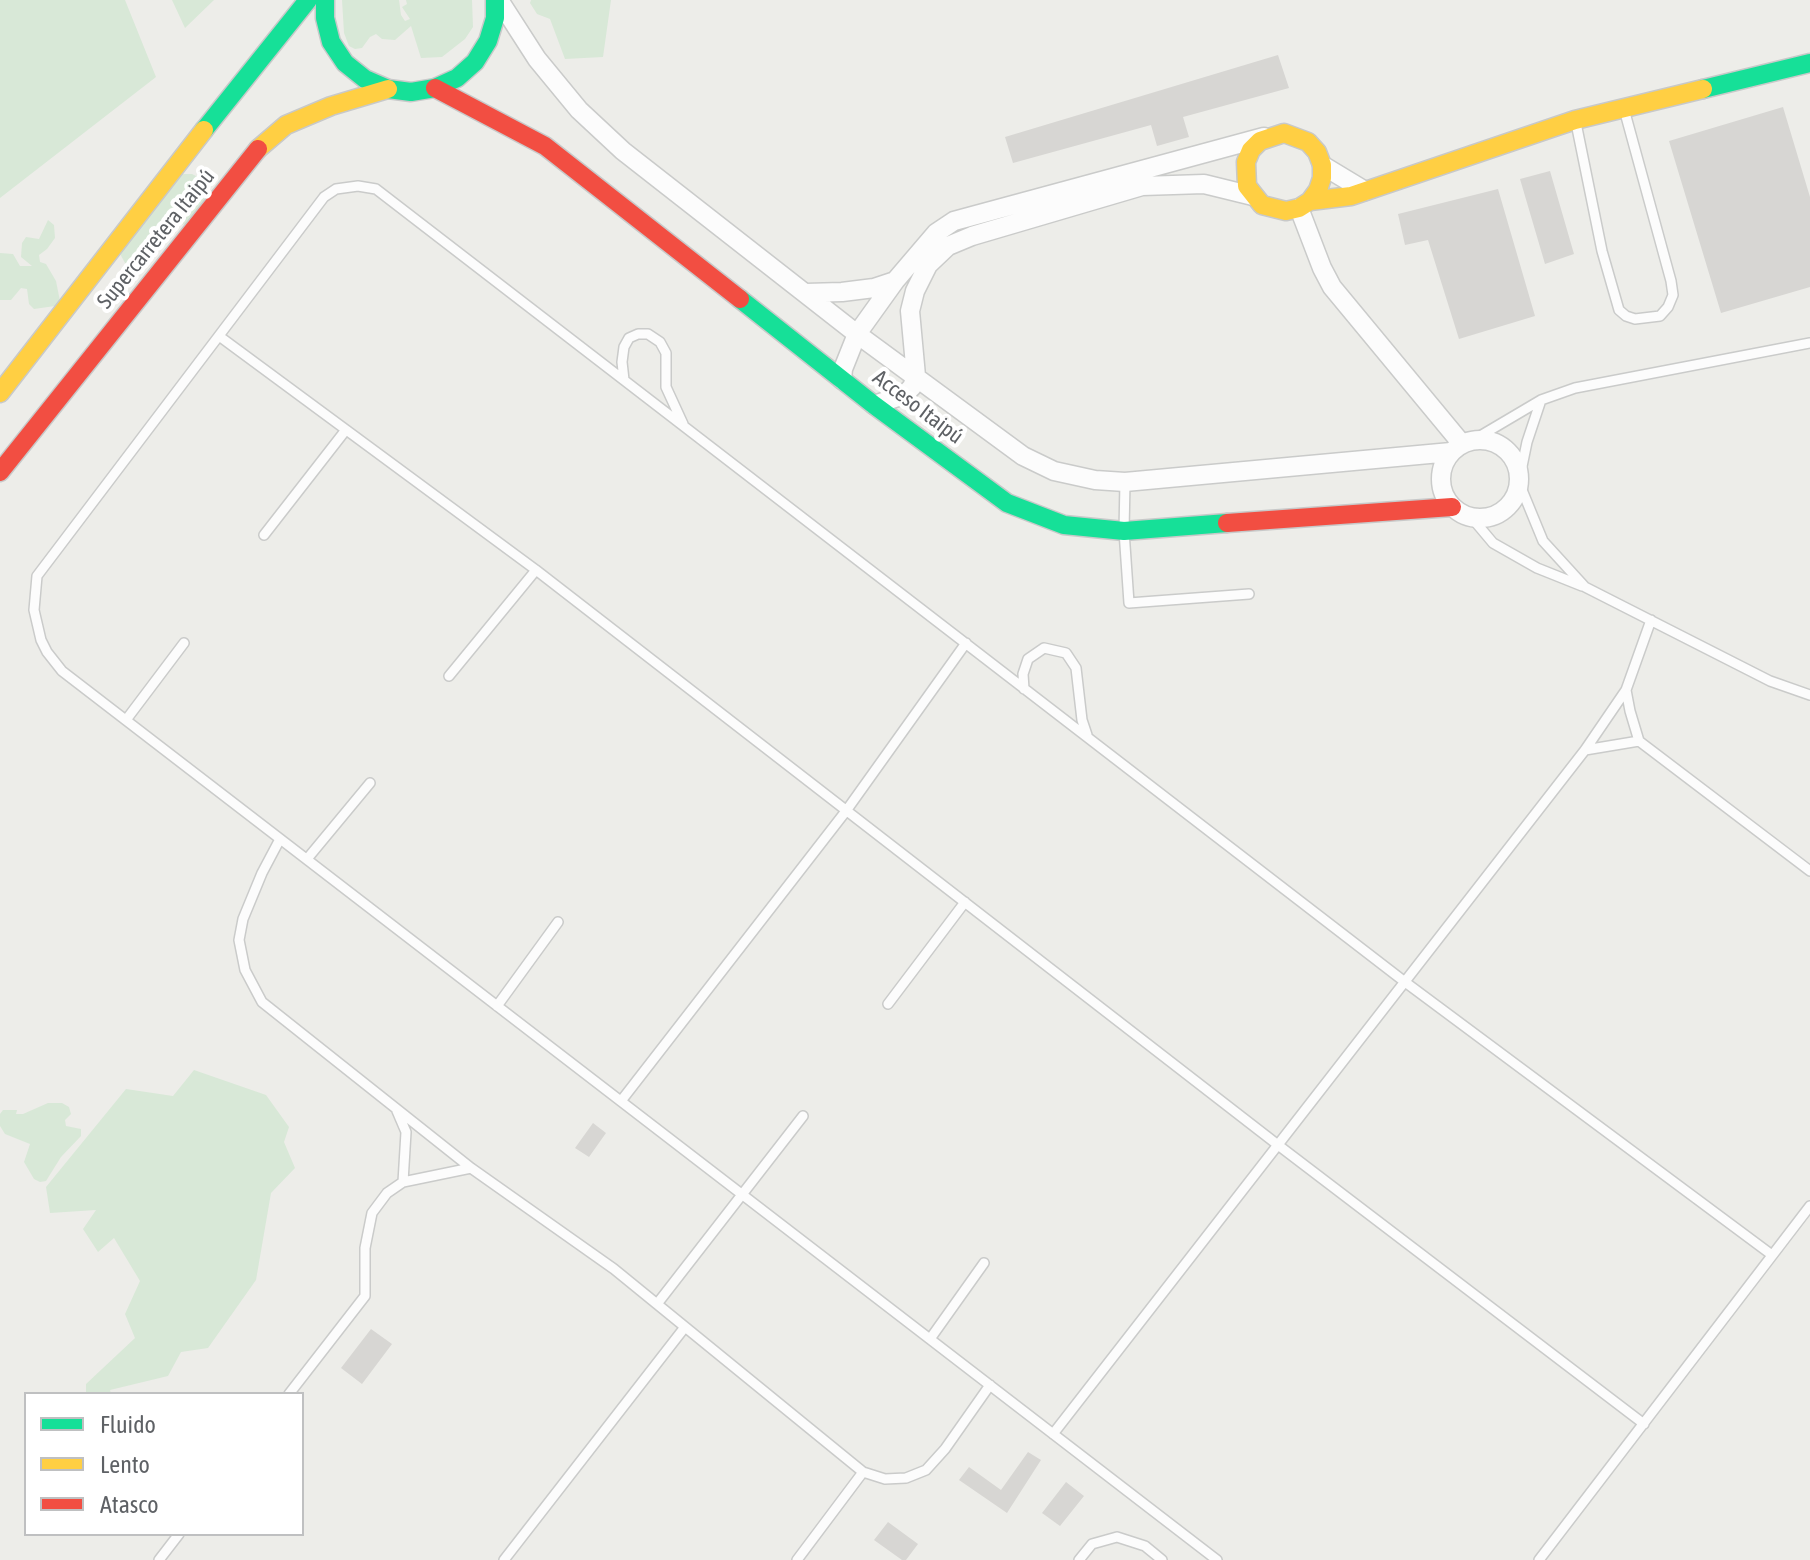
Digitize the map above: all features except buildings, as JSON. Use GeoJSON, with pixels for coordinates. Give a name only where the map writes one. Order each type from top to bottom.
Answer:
{"type":"FeatureCollection","features":[{"type":"Feature","properties":{"kind":"street","name":"Supercarretera Itaipú"},"geometry":{"type":"LineString","coordinates":[[0,393],[308,0]]}},
{"type":"Feature","properties":{"kind":"street","name":"Supercarretera Itaipú"},"geometry":{"type":"LineString","coordinates":[[325,0],[325,18],[331,42],[345,63],[365,79],[388,89],[411,92],[435,88],[457,78],[475,62],[488,41],[497,0]]}},
{"type":"Feature","properties":{"kind":"street","name":"Acceso Itaipú"},"geometry":{"type":"LineString","coordinates":[[497,0],[537,59],[579,110],[623,151],[857,334],[1023,456],[1054,471],[1095,480],[1125,482],[1462,445]]}},
{"type":"Feature","properties":{"kind":"street"},"geometry":{"type":"LineString","coordinates":[[1271,136],[1251,150],[1246,162],[1247,186],[1262,205],[1286,211],[1304,204],[1343,198],[1575,120],[1810,63]]}},
{"type":"Feature","properties":{"kind":"street","name":"Acceso Itaipú"},"geometry":{"type":"LineString","coordinates":[[435,88],[545,146],[874,405],[1007,503],[1064,525],[1124,531],[1452,507]]}},
{"type":"Feature","properties":{"kind":"street","name":"Supercarretera Itaipú"},"geometry":{"type":"LineString","coordinates":[[0,472],[263,143],[286,125],[331,106],[388,89]]}},
{"type":"Feature","properties":{"kind":"street"},"geometry":{"type":"LineString","coordinates":[[842,380],[843,369],[857,334],[895,281],[936,233],[954,221],[1284,133],[1308,142],[1317,152],[1322,165],[1318,190],[1304,204]]}},
{"type":"Feature","properties":{"kind":"street"},"geometry":{"type":"LineString","coordinates":[[1322,165],[1365,191]]}},
{"type":"Feature","properties":{"kind":"street"},"geometry":{"type":"LineString","coordinates":[[874,405],[904,395],[912,387],[916,376],[910,311],[915,291],[928,265],[948,246],[972,236],[1142,186],[1204,184],[1253,196]]}},
{"type":"Feature","properties":{"kind":"street"},"geometry":{"type":"LineString","coordinates":[[1304,204],[1322,268],[1332,287],[1462,445]]}},
{"type":"Feature","properties":{"kind":"street"},"geometry":{"type":"LineString","coordinates":[[806,293],[853,291],[895,281]]}},
{"type":"Feature","properties":{"kind":"street"},"geometry":{"type":"LineString","coordinates":[[1489,440],[1502,445],[1516,461],[1520,481],[1515,498],[1506,509],[1494,516],[1472,518],[1452,507],[1444,496],[1440,481],[1442,467],[1462,445],[1489,440]]}},
{"type":"Feature","properties":{"kind":"lane"},"geometry":{"type":"LineString","coordinates":[[1575,120],[1602,251],[1619,310],[1635,319],[1660,316],[1673,295],[1671,281],[1623,107]]}},
{"type":"Feature","properties":{"kind":"lane"},"geometry":{"type":"LineString","coordinates":[[1217,1560],[62,671],[47,652],[38,633],[34,610],[37,576],[324,197],[336,189],[358,186],[376,189],[1405,982],[1772,1255]]}},
{"type":"Feature","properties":{"kind":"lane"},"geometry":{"type":"LineString","coordinates":[[624,380],[622,362],[629,338],[648,334],[660,342],[666,353],[666,387],[684,427]]}},
{"type":"Feature","properties":{"kind":"lane"},"geometry":{"type":"LineString","coordinates":[[219,336],[536,570],[1278,1145],[1644,1424]]}},
{"type":"Feature","properties":{"kind":"lane"},"geometry":{"type":"LineString","coordinates":[[1462,445],[1541,400],[1575,388],[1810,343]]}},
{"type":"Feature","properties":{"kind":"lane"},"geometry":{"type":"LineString","coordinates":[[1541,400],[1527,442],[1520,481],[1543,541],[1585,587]]}},
{"type":"Feature","properties":{"kind":"lane"},"geometry":{"type":"LineString","coordinates":[[264,535],[345,431]]}},
{"type":"Feature","properties":{"kind":"lane"},"geometry":{"type":"LineString","coordinates":[[1125,482],[1124,531],[1129,603],[1249,594]]}},
{"type":"Feature","properties":{"kind":"lane"},"geometry":{"type":"LineString","coordinates":[[1472,518],[1493,543],[1537,568],[1585,587],[1770,681],[1810,695]]}},
{"type":"Feature","properties":{"kind":"lane"},"geometry":{"type":"LineString","coordinates":[[449,676],[536,570]]}},
{"type":"Feature","properties":{"kind":"lane"},"geometry":{"type":"LineString","coordinates":[[1053,1434],[1585,750],[1626,690],[1651,620]]}},
{"type":"Feature","properties":{"kind":"lane"},"geometry":{"type":"LineString","coordinates":[[126,720],[184,643]]}},
{"type":"Feature","properties":{"kind":"lane"},"geometry":{"type":"LineString","coordinates":[[621,1101],[846,811],[966,643]]}},
{"type":"Feature","properties":{"kind":"lane"},"geometry":{"type":"LineString","coordinates":[[1024,689],[1023,674],[1028,659],[1044,648],[1066,653],[1076,668],[1082,720],[1089,738]]}},
{"type":"Feature","properties":{"kind":"lane"},"geometry":{"type":"LineString","coordinates":[[1626,690],[1639,741],[1810,871]]}},
{"type":"Feature","properties":{"kind":"lane"},"geometry":{"type":"LineString","coordinates":[[1585,750],[1639,741]]}},
{"type":"Feature","properties":{"kind":"lane"},"geometry":{"type":"LineString","coordinates":[[307,859],[370,783]]}},
{"type":"Feature","properties":{"kind":"lane"},"geometry":{"type":"LineString","coordinates":[[280,839],[243,919],[239,940],[245,970],[262,1002],[471,1168],[614,1269],[863,1472],[885,1479],[906,1478],[926,1470],[945,1449],[990,1385]]}},
{"type":"Feature","properties":{"kind":"lane"},"geometry":{"type":"LineString","coordinates":[[888,1004],[965,902]]}},
{"type":"Feature","properties":{"kind":"lane"},"geometry":{"type":"LineString","coordinates":[[497,1006],[558,922]]}},
{"type":"Feature","properties":{"kind":"lane"},"geometry":{"type":"LineString","coordinates":[[396,1109],[406,1132],[403,1182]]}},
{"type":"Feature","properties":{"kind":"lane"},"geometry":{"type":"LineString","coordinates":[[657,1304],[803,1116]]}},
{"type":"Feature","properties":{"kind":"lane"},"geometry":{"type":"LineString","coordinates":[[291,1392],[365,1296],[365,1248],[372,1213],[387,1193],[403,1182],[471,1168]]}},
{"type":"Feature","properties":{"kind":"lane"},"geometry":{"type":"LineString","coordinates":[[1539,1560],[1810,1206]]}},
{"type":"Feature","properties":{"kind":"lane"},"geometry":{"type":"LineString","coordinates":[[930,1339],[984,1263]]}},
{"type":"Feature","properties":{"kind":"lane"},"geometry":{"type":"LineString","coordinates":[[504,1560],[685,1327]]}},
{"type":"Feature","properties":{"kind":"lane"},"geometry":{"type":"LineString","coordinates":[[797,1560],[863,1472]]}},
{"type":"Feature","properties":{"kind":"lane"},"geometry":{"type":"LineString","coordinates":[[159,1560],[177,1536]]}},
{"type":"Feature","properties":{"kind":"lane"},"geometry":{"type":"LineString","coordinates":[[1079,1560],[1092,1544],[1117,1537],[1145,1546],[1162,1560]]}},
{"type":"Feature","properties":{"kind":"green space"},"geometry":{"type":"Polygon","coordinates":[[[0,0],[125,0],[156,77],[0,198],[0,0]]]}},
{"type":"Feature","properties":{"kind":"green space"},"geometry":{"type":"Polygon","coordinates":[[[172,0],[214,0],[185,28],[172,0]]]}},
{"type":"Feature","properties":{"kind":"green space"},"geometry":{"type":"Polygon","coordinates":[[[342,0],[399,0],[405,21],[410,19],[402,7],[407,4],[406,0],[472,0],[473,27],[465,39],[442,57],[421,58],[411,26],[395,40],[382,39],[376,34],[362,48],[355,49],[349,46],[344,33],[342,0]]]}},
{"type":"Feature","properties":{"kind":"green space"},"geometry":{"type":"Polygon","coordinates":[[[531,0],[611,0],[603,57],[565,59],[550,19],[537,14],[531,0]]]}},
{"type":"Feature","properties":{"kind":"green space"},"geometry":{"type":"Polygon","coordinates":[[[179,174],[198,177],[205,188],[204,202],[186,224],[151,234],[142,262],[138,267],[131,267],[118,250],[179,174]]]}},
{"type":"Feature","properties":{"kind":"green space"},"geometry":{"type":"Polygon","coordinates":[[[48,220],[54,225],[55,238],[39,255],[40,262],[46,264],[56,281],[60,301],[55,306],[34,309],[29,304],[27,289],[21,288],[11,300],[0,300],[0,253],[13,254],[20,266],[32,266],[21,257],[22,243],[26,237],[39,239],[48,220]]]}},
{"type":"Feature","properties":{"kind":"green space"},"geometry":{"type":"Polygon","coordinates":[[[194,1070],[266,1095],[289,1127],[284,1142],[295,1168],[271,1193],[256,1280],[208,1348],[181,1352],[168,1376],[110,1392],[86,1392],[86,1384],[135,1338],[125,1314],[140,1281],[114,1238],[98,1252],[83,1229],[96,1210],[50,1213],[46,1187],[126,1089],[173,1096],[194,1070]]]}},
{"type":"Feature","properties":{"kind":"green space"},"geometry":{"type":"Polygon","coordinates":[[[48,1103],[62,1103],[69,1107],[71,1114],[65,1120],[66,1126],[81,1129],[81,1136],[61,1157],[46,1181],[40,1182],[34,1179],[24,1162],[30,1144],[5,1134],[0,1126],[0,1114],[3,1110],[17,1110],[16,1114],[23,1114],[48,1103]]]}},
{"type":"Feature","properties":{"kind":"traffic: fast"},"geometry":{"type":"LineString","coordinates":[[204,130],[308,0]]}},
{"type":"Feature","properties":{"kind":"traffic: fast"},"geometry":{"type":"LineString","coordinates":[[325,0],[325,18],[331,42],[345,63],[365,79],[388,89],[411,92],[435,88],[457,78],[475,62],[488,41],[495,18],[495,0]]}},
{"type":"Feature","properties":{"kind":"traffic: fast"},"geometry":{"type":"LineString","coordinates":[[1703,89],[1810,63]]}},
{"type":"Feature","properties":{"kind":"traffic: fast"},"geometry":{"type":"LineString","coordinates":[[740,299],[874,405],[1007,503],[1064,525],[1124,531],[1227,523]]}},
{"type":"Feature","properties":{"kind":"traffic: slow"},"geometry":{"type":"LineString","coordinates":[[258,149],[286,125],[331,106],[388,89]]}},
{"type":"Feature","properties":{"kind":"traffic: slow"},"geometry":{"type":"LineString","coordinates":[[1310,201],[1322,178],[1322,165],[1317,152],[1308,142],[1284,133],[1260,141],[1251,150],[1246,162],[1247,186],[1262,205],[1286,211],[1310,201],[1351,196],[1575,120],[1703,89]]}},
{"type":"Feature","properties":{"kind":"traffic: slow"},"geometry":{"type":"LineString","coordinates":[[0,393],[204,130]]}},
{"type":"Feature","properties":{"kind":"traffic: jam"},"geometry":{"type":"LineString","coordinates":[[435,88],[545,146],[740,299]]}},
{"type":"Feature","properties":{"kind":"traffic: jam"},"geometry":{"type":"LineString","coordinates":[[0,472],[258,149]]}},
{"type":"Feature","properties":{"kind":"traffic: jam"},"geometry":{"type":"LineString","coordinates":[[1227,523],[1452,507]]}}]}
